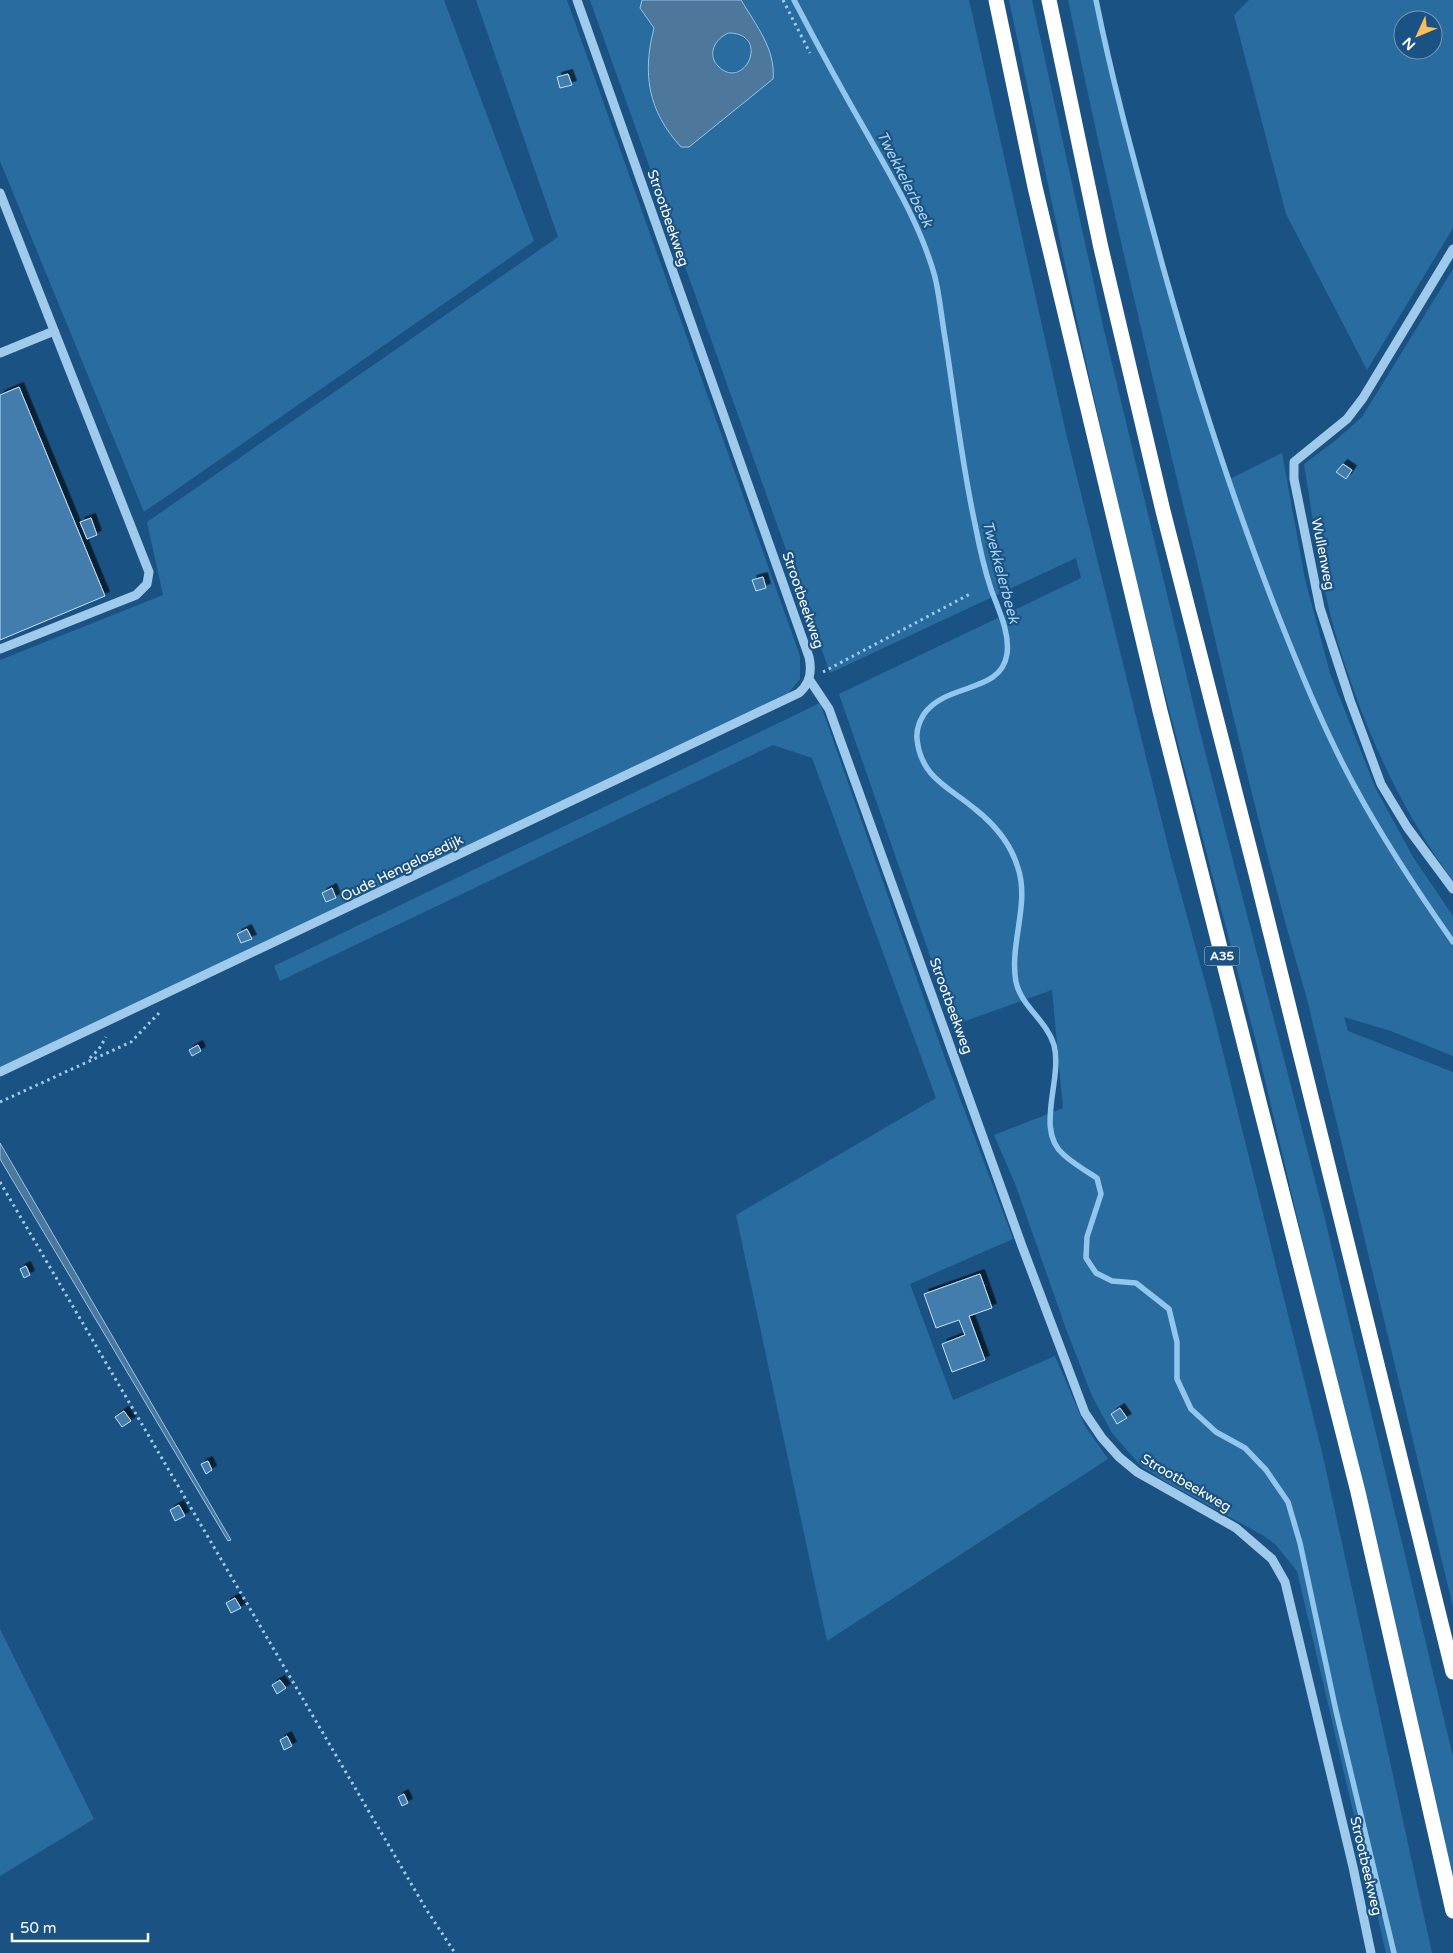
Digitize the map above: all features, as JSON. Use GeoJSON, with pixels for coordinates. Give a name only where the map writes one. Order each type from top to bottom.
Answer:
{"type":"FeatureCollection","features":[{"type":"Feature","properties":{"kind":"highway","name":"A35"},"geometry":{"type":"LineString","coordinates":[[996,0],[1035,187],[1157,701],[1358,1492],[1453,1911]]}},
{"type":"Feature","properties":{"kind":"highway"},"geometry":{"type":"LineString","coordinates":[[1049,0],[1101,248],[1163,511],[1256,874],[1453,1672]]}},
{"type":"Feature","properties":{"kind":"street","name":"Strootbeekweg"},"geometry":{"type":"LineString","coordinates":[[577,0],[809,657],[811,665],[809,679],[829,709],[1022,1246],[1085,1413],[1102,1438],[1119,1457],[1137,1472],[1236,1528],[1272,1560],[1285,1582],[1353,1868],[1371,1953]]}},
{"type":"Feature","properties":{"kind":"street"},"geometry":{"type":"LineString","coordinates":[[0,194],[149,572],[147,584],[136,595],[0,650]]}},
{"type":"Feature","properties":{"kind":"street","name":"Wullenweg"},"geometry":{"type":"LineString","coordinates":[[1453,249],[1363,398],[1347,419],[1294,462],[1294,479],[1320,608],[1350,700],[1381,784],[1407,827],[1453,889]]}},
{"type":"Feature","properties":{"kind":"street"},"geometry":{"type":"LineString","coordinates":[[0,353],[54,331]]}},
{"type":"Feature","properties":{"kind":"street","name":"Oude Hengelosedijk"},"geometry":{"type":"LineString","coordinates":[[0,1072],[800,693],[809,679]]}},
{"type":"Feature","properties":{"kind":"path"},"geometry":{"type":"LineString","coordinates":[[783,0],[810,53]]}},
{"type":"Feature","properties":{"kind":"path"},"geometry":{"type":"LineString","coordinates":[[809,679],[970,594]]}},
{"type":"Feature","properties":{"kind":"path"},"geometry":{"type":"LineString","coordinates":[[0,1102],[87,1060],[131,1042],[138,1037],[161,1010],[173,991]]}},
{"type":"Feature","properties":{"kind":"path"},"geometry":{"type":"LineString","coordinates":[[0,1182],[421,1900],[455,1953]]}},
{"type":"Feature","properties":{"kind":"shaded area"},"geometry":{"type":"Polygon","coordinates":[[[0,0],[444,0],[534,241],[144,512],[0,161],[0,0]]]}},
{"type":"Feature","properties":{"kind":"shaded area"},"geometry":{"type":"Polygon","coordinates":[[[476,0],[567,0],[800,656],[800,679],[786,696],[0,1067],[0,660],[163,595],[147,522],[558,237],[476,0]]]}},
{"type":"Feature","properties":{"kind":"shaded area"},"geometry":{"type":"Polygon","coordinates":[[[590,0],[642,0],[640,8],[654,28],[648,61],[650,91],[661,119],[681,146],[766,43],[741,0],[969,0],[1066,433],[1170,854],[1211,1004],[1322,1452],[1432,1953],[1386,1953],[1297,1571],[1275,1544],[1264,1536],[1166,1482],[1141,1466],[1112,1433],[1092,1396],[1066,1329],[1016,1186],[994,1135],[1063,1108],[1052,990],[954,1025],[839,694],[1081,578],[1076,558],[830,673],[590,0]]]}},
{"type":"Feature","properties":{"kind":"shaded area"},"geometry":{"type":"Polygon","coordinates":[[[642,0],[741,0],[764,38],[771,58],[773,79],[689,147],[681,147],[661,120],[655,106],[649,76],[650,45],[654,28],[640,8],[642,0]],[[729,33],[716,43],[713,57],[719,67],[729,72],[737,72],[745,67],[750,59],[751,51],[749,42],[742,36],[729,33]]]}},
{"type":"Feature","properties":{"kind":"shaded area"},"geometry":{"type":"Polygon","coordinates":[[[1009,0],[1032,0],[1104,330],[1198,724],[1324,1215],[1453,1757],[1453,1880],[1256,1042],[1134,575],[1083,349],[1009,0]]]}},
{"type":"Feature","properties":{"kind":"shaded area"},"geometry":{"type":"Polygon","coordinates":[[[1068,0],[1096,0],[1123,117],[1182,335],[1228,480],[1282,453],[1305,579],[1330,673],[1375,787],[1413,857],[1453,916],[1453,1056],[1391,1031],[1344,1017],[1348,1031],[1453,1072],[1453,1607],[1307,999],[1276,889],[1235,724],[1130,280],[1068,0]]]}},
{"type":"Feature","properties":{"kind":"shaded area"},"geometry":{"type":"Polygon","coordinates":[[[1249,0],[1453,0],[1453,228],[1367,370],[1286,214],[1234,15],[1249,0]]]}},
{"type":"Feature","properties":{"kind":"shaded area"},"geometry":{"type":"Polygon","coordinates":[[[732,34],[746,39],[751,53],[746,67],[732,72],[718,67],[713,53],[718,39],[732,34]]]}},
{"type":"Feature","properties":{"kind":"shaded area"},"geometry":{"type":"Polygon","coordinates":[[[1453,269],[1453,881],[1417,826],[1386,769],[1349,678],[1327,602],[1304,464],[1336,440],[1362,417],[1453,269]]]}},
{"type":"Feature","properties":{"kind":"shaded area"},"geometry":{"type":"Polygon","coordinates":[[[820,703],[947,1064],[1013,1239],[910,1284],[953,1400],[1055,1356],[1085,1426],[1108,1459],[827,1641],[736,1215],[936,1098],[812,758],[773,745],[280,981],[274,966],[820,703]]]}},
{"type":"Feature","properties":{"kind":"shaded area"},"geometry":{"type":"Polygon","coordinates":[[[0,1143],[231,1540],[228,1541],[0,1159],[0,1143]]]}},
{"type":"Feature","properties":{"kind":"shaded area"},"geometry":{"type":"Polygon","coordinates":[[[0,1629],[94,1819],[0,1876],[0,1629]]]}},
{"type":"Feature","properties":{"kind":"building"},"geometry":{"type":"Polygon","coordinates":[[[568,74],[572,85],[560,88],[557,77],[568,74]]]}},
{"type":"Feature","properties":{"kind":"building"},"geometry":{"type":"Polygon","coordinates":[[[19,387],[105,596],[0,640],[0,395],[19,387]]]}},
{"type":"Feature","properties":{"kind":"building"},"geometry":{"type":"Polygon","coordinates":[[[1343,464],[1352,470],[1346,479],[1336,472],[1343,464]]]}},
{"type":"Feature","properties":{"kind":"building"},"geometry":{"type":"Polygon","coordinates":[[[91,518],[97,535],[87,539],[80,522],[91,518]]]}},
{"type":"Feature","properties":{"kind":"building"},"geometry":{"type":"Polygon","coordinates":[[[763,577],[766,588],[756,591],[752,580],[763,577]]]}},
{"type":"Feature","properties":{"kind":"building"},"geometry":{"type":"Polygon","coordinates":[[[332,888],[336,898],[326,902],[322,893],[332,888]]]}},
{"type":"Feature","properties":{"kind":"building"},"geometry":{"type":"Polygon","coordinates":[[[247,929],[252,939],[241,943],[237,934],[247,929]]]}},
{"type":"Feature","properties":{"kind":"building"},"geometry":{"type":"Polygon","coordinates":[[[198,1045],[201,1051],[192,1056],[189,1050],[198,1045]]]}},
{"type":"Feature","properties":{"kind":"building"},"geometry":{"type":"Polygon","coordinates":[[[26,1266],[30,1275],[24,1278],[20,1269],[26,1266]]]}},
{"type":"Feature","properties":{"kind":"building"},"geometry":{"type":"Polygon","coordinates":[[[980,1274],[992,1308],[969,1316],[985,1360],[952,1372],[942,1344],[965,1335],[959,1320],[936,1328],[924,1294],[980,1274]]]}},
{"type":"Feature","properties":{"kind":"building"},"geometry":{"type":"Polygon","coordinates":[[[1120,1408],[1127,1418],[1117,1424],[1111,1414],[1120,1408]]]}},
{"type":"Feature","properties":{"kind":"building"},"geometry":{"type":"Polygon","coordinates":[[[124,1411],[131,1421],[122,1427],[115,1417],[124,1411]]]}},
{"type":"Feature","properties":{"kind":"building"},"geometry":{"type":"Polygon","coordinates":[[[208,1461],[212,1470],[206,1474],[201,1464],[208,1461]]]}},
{"type":"Feature","properties":{"kind":"building"},"geometry":{"type":"Polygon","coordinates":[[[179,1505],[185,1516],[175,1521],[170,1510],[179,1505]]]}},
{"type":"Feature","properties":{"kind":"building"},"geometry":{"type":"Polygon","coordinates":[[[235,1598],[241,1608],[231,1613],[226,1603],[235,1598]]]}},
{"type":"Feature","properties":{"kind":"building"},"geometry":{"type":"Polygon","coordinates":[[[280,1680],[286,1688],[277,1694],[272,1685],[280,1680]]]}},
{"type":"Feature","properties":{"kind":"building"},"geometry":{"type":"Polygon","coordinates":[[[287,1736],[292,1746],[284,1750],[280,1740],[287,1736]]]}},
{"type":"Feature","properties":{"kind":"building"},"geometry":{"type":"Polygon","coordinates":[[[404,1794],[408,1803],[402,1806],[398,1797],[404,1794]]]}},
{"type":"Feature","properties":{"kind":"waterway","name":"Twekkelerbeek"},"geometry":{"type":"LineString","coordinates":[[794,0],[915,222],[929,258],[938,293],[962,456],[978,540],[988,581],[1007,637],[1007,654],[1003,667],[995,676],[946,697],[934,704],[924,714],[917,732],[920,752],[930,772],[995,828],[1011,851],[1018,868],[1022,896],[1015,954],[1016,982],[1023,999],[1046,1028],[1054,1045],[1056,1059],[1050,1118],[1051,1132],[1055,1145],[1064,1155],[1097,1178],[1101,1194],[1087,1237],[1086,1258],[1096,1273],[1112,1281],[1136,1283],[1169,1309],[1177,1342],[1177,1379],[1191,1409],[1216,1432],[1245,1448],[1266,1470],[1288,1502],[1300,1543],[1336,1711],[1394,1953]]}},
{"type":"Feature","properties":{"kind":"waterway"},"geometry":{"type":"LineString","coordinates":[[1096,0],[1127,134],[1163,267],[1202,399],[1261,572],[1305,680],[1344,766],[1390,847],[1453,942]]}}]}
